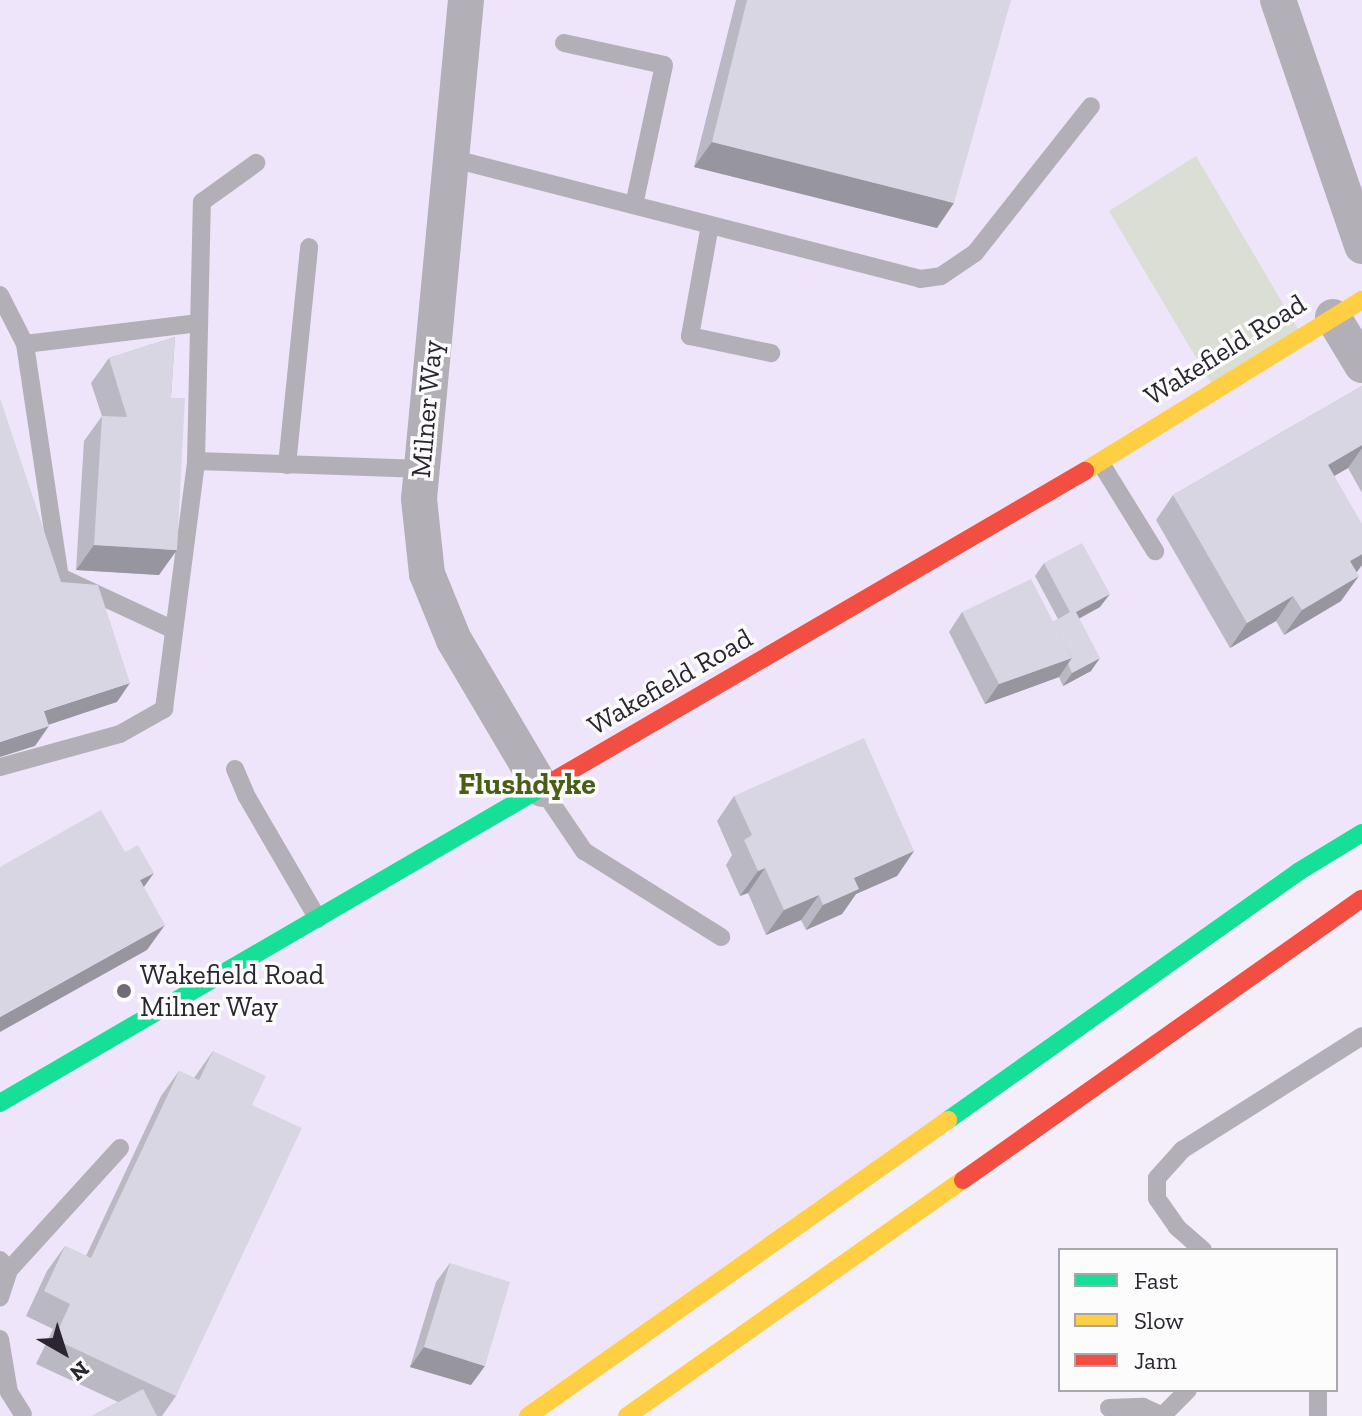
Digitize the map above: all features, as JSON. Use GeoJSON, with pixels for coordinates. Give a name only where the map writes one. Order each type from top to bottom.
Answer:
{"type":"FeatureCollection","features":[{"type":"Feature","properties":{"kind":"main road","name":"Wakefield Road"},"geometry":{"type":"LineString","coordinates":[[0,1103],[1100,462],[1214,388],[1348,308]]}},
{"type":"Feature","properties":{"kind":"main road"},"geometry":{"type":"LineString","coordinates":[[528,1416],[1298,872],[1362,833]]}},
{"type":"Feature","properties":{"kind":"main road"},"geometry":{"type":"LineString","coordinates":[[627,1416],[1362,899]]}},
{"type":"Feature","properties":{"kind":"street","name":"Milner Way"},"geometry":{"type":"LineString","coordinates":[[466,0],[419,499],[427,574],[454,640],[542,789]]}},
{"type":"Feature","properties":{"kind":"street"},"geometry":{"type":"LineString","coordinates":[[1278,0],[1362,246]]}},
{"type":"Feature","properties":{"kind":"street"},"geometry":{"type":"LineString","coordinates":[[1348,308],[1362,365]]}},
{"type":"Feature","properties":{"kind":"lane"},"geometry":{"type":"LineString","coordinates":[[564,43],[664,65],[634,205]]}},
{"type":"Feature","properties":{"kind":"lane"},"geometry":{"type":"LineString","coordinates":[[450,158],[920,279],[941,276],[975,253],[1091,106]]}},
{"type":"Feature","properties":{"kind":"lane"},"geometry":{"type":"LineString","coordinates":[[0,767],[120,734],[164,709],[196,461],[202,202],[256,163]]}},
{"type":"Feature","properties":{"kind":"lane"},"geometry":{"type":"LineString","coordinates":[[710,225],[690,336],[771,353]]}},
{"type":"Feature","properties":{"kind":"lane"},"geometry":{"type":"LineString","coordinates":[[287,465],[309,247]]}},
{"type":"Feature","properties":{"kind":"lane"},"geometry":{"type":"LineString","coordinates":[[0,295],[25,344],[60,577],[174,630]]}},
{"type":"Feature","properties":{"kind":"lane"},"geometry":{"type":"LineString","coordinates":[[25,344],[199,323]]}},
{"type":"Feature","properties":{"kind":"lane"},"geometry":{"type":"LineString","coordinates":[[196,461],[423,469]]}},
{"type":"Feature","properties":{"kind":"lane"},"geometry":{"type":"LineString","coordinates":[[1100,462],[1155,551]]}},
{"type":"Feature","properties":{"kind":"lane"},"geometry":{"type":"LineString","coordinates":[[235,769],[247,797],[318,919]]}},
{"type":"Feature","properties":{"kind":"lane"},"geometry":{"type":"LineString","coordinates":[[542,789],[584,851],[721,937]]}},
{"type":"Feature","properties":{"kind":"lane"},"geometry":{"type":"LineString","coordinates":[[1201,1248],[1177,1227],[1157,1198],[1157,1178],[1182,1150],[1362,1036]]}},
{"type":"Feature","properties":{"kind":"lane"},"geometry":{"type":"LineString","coordinates":[[0,1298],[4,1265],[120,1148]]}},
{"type":"Feature","properties":{"kind":"lane"},"geometry":{"type":"LineString","coordinates":[[0,1339],[9,1392],[23,1414]]}},
{"type":"Feature","properties":{"kind":"lane"},"geometry":{"type":"LineString","coordinates":[[1109,1408],[1143,1407],[1163,1416],[1186,1392]]}},
{"type":"Feature","properties":{"kind":"lane"},"geometry":{"type":"LineString","coordinates":[[1318,1392],[1318,1416]]}},
{"type":"Feature","properties":{"kind":"shaded area"},"geometry":{"type":"Polygon","coordinates":[[[0,0],[1362,0],[1362,833],[528,1416],[0,1416],[0,0]]]}},
{"type":"Feature","properties":{"kind":"shaded area"},"geometry":{"type":"Polygon","coordinates":[[[1196,156],[1302,336],[1214,388],[1109,211],[1196,156]]]}},
{"type":"Feature","properties":{"kind":"building"},"geometry":{"type":"Polygon","coordinates":[[[747,0],[1011,0],[954,203],[712,142],[747,0]]]}},
{"type":"Feature","properties":{"kind":"building"},"geometry":{"type":"Polygon","coordinates":[[[175,337],[171,398],[185,398],[177,550],[94,545],[102,416],[127,417],[109,358],[175,337]]]}},
{"type":"Feature","properties":{"kind":"building"},"geometry":{"type":"Polygon","coordinates":[[[1362,386],[1362,445],[1328,465],[1362,524],[1362,554],[1350,561],[1359,576],[1302,610],[1293,596],[1247,623],[1173,495],[1362,386]]]}},
{"type":"Feature","properties":{"kind":"building"},"geometry":{"type":"Polygon","coordinates":[[[0,398],[61,582],[98,585],[130,683],[44,711],[49,726],[0,742],[0,398]]]}},
{"type":"Feature","properties":{"kind":"building"},"geometry":{"type":"Polygon","coordinates":[[[1082,543],[1110,594],[1076,612],[1100,658],[1072,673],[1068,664],[1072,658],[1053,622],[1070,612],[1044,563],[1082,543]]]}},
{"type":"Feature","properties":{"kind":"building"},"geometry":{"type":"Polygon","coordinates":[[[1031,579],[1072,658],[999,684],[962,612],[1031,579]]]}},
{"type":"Feature","properties":{"kind":"building"},"geometry":{"type":"Polygon","coordinates":[[[864,738],[914,851],[854,878],[859,889],[823,905],[819,895],[784,910],[765,868],[758,871],[744,840],[752,835],[734,796],[864,738]]]}},
{"type":"Feature","properties":{"kind":"building"},"geometry":{"type":"Polygon","coordinates":[[[101,810],[125,852],[138,845],[154,873],[140,880],[165,925],[0,1017],[0,867],[101,810]]]}},
{"type":"Feature","properties":{"kind":"building"},"geometry":{"type":"Polygon","coordinates":[[[213,1051],[266,1076],[252,1105],[302,1128],[176,1396],[54,1339],[70,1304],[44,1291],[65,1246],[91,1258],[179,1071],[199,1080],[213,1051]]]}},
{"type":"Feature","properties":{"kind":"building"},"geometry":{"type":"Polygon","coordinates":[[[450,1263],[510,1282],[485,1366],[424,1347],[450,1263]]]}},
{"type":"Feature","properties":{"kind":"building"},"geometry":{"type":"Polygon","coordinates":[[[143,1389],[157,1416],[92,1416],[143,1389]]]}},
{"type":"Feature","properties":{"kind":"traffic: fast"},"geometry":{"type":"LineString","coordinates":[[0,1103],[553,781]]}},
{"type":"Feature","properties":{"kind":"traffic: fast"},"geometry":{"type":"LineString","coordinates":[[948,1120],[1298,872],[1362,833]]}},
{"type":"Feature","properties":{"kind":"traffic: slow"},"geometry":{"type":"LineString","coordinates":[[1085,471],[1362,300]]}},
{"type":"Feature","properties":{"kind":"traffic: slow"},"geometry":{"type":"LineString","coordinates":[[528,1416],[948,1120]]}},
{"type":"Feature","properties":{"kind":"traffic: slow"},"geometry":{"type":"LineString","coordinates":[[627,1416],[963,1180]]}},
{"type":"Feature","properties":{"kind":"traffic: jam"},"geometry":{"type":"LineString","coordinates":[[553,781],[1085,471]]}},
{"type":"Feature","properties":{"kind":"traffic: jam"},"geometry":{"type":"LineString","coordinates":[[963,1180],[1362,899]]}},
{"type":"Feature","properties":{"kind":"place","name":"Wakefield Road Milner Way"},"geometry":{"type":"Point","coordinates":[124,991]}},
{"type":"Feature","properties":{"kind":"district","name":"Flushdyke"},"geometry":{"type":"Point","coordinates":[527,784]}}]}
